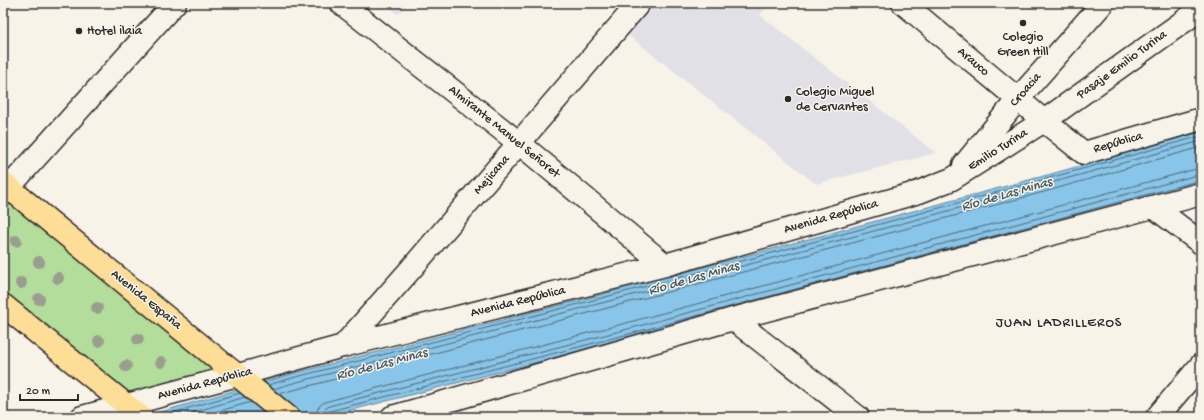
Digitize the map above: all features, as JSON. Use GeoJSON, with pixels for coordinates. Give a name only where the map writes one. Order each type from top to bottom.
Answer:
{"type":"FeatureCollection","features":[{"type":"Feature","properties":{"kind":"main road","name":"Avenida España"},"geometry":{"type":"LineString","coordinates":[[5,188],[243,379],[288,417]]}},
{"type":"Feature","properties":{"kind":"main road"},"geometry":{"type":"LineString","coordinates":[[3,305],[134,412]]}},
{"type":"Feature","properties":{"kind":"street"},"geometry":{"type":"LineString","coordinates":[[5,188],[175,3]]}},
{"type":"Feature","properties":{"kind":"street","name":"Almirante Manuel Señoret"},"geometry":{"type":"LineString","coordinates":[[341,3],[519,143],[665,265]]}},
{"type":"Feature","properties":{"kind":"street","name":"Mejicana"},"geometry":{"type":"LineString","coordinates":[[343,346],[639,3]]}},
{"type":"Feature","properties":{"kind":"street","name":"Arauco"},"geometry":{"type":"LineString","coordinates":[[903,3],[1044,121]]}},
{"type":"Feature","properties":{"kind":"street","name":"Croacia"},"geometry":{"type":"LineString","coordinates":[[952,179],[1018,99],[1103,3]]}},
{"type":"Feature","properties":{"kind":"street","name":"Pasaje Emilio Turina"},"geometry":{"type":"LineString","coordinates":[[1044,121],[1201,9]]}},
{"type":"Feature","properties":{"kind":"street","name":"República"},"geometry":{"type":"LineString","coordinates":[[1044,121],[1084,153],[1201,119]]}},
{"type":"Feature","properties":{"kind":"street","name":"Emilio Turina"},"geometry":{"type":"LineString","coordinates":[[952,179],[1044,121]]}},
{"type":"Feature","properties":{"kind":"street","name":"Avenida República"},"geometry":{"type":"LineString","coordinates":[[82,417],[134,412],[243,379],[343,346],[665,265],[919,192],[952,179]]}},
{"type":"Feature","properties":{"kind":"street"},"geometry":{"type":"LineString","coordinates":[[392,417],[733,319],[1201,194]]}},
{"type":"Feature","properties":{"kind":"street"},"geometry":{"type":"LineString","coordinates":[[1154,207],[1201,243]]}},
{"type":"Feature","properties":{"kind":"street"},"geometry":{"type":"LineString","coordinates":[[733,319],[858,417]]}},
{"type":"Feature","properties":{"kind":"street"},"geometry":{"type":"LineString","coordinates":[[1157,417],[1201,365]]}},
{"type":"Feature","properties":{"kind":"shaded area"},"geometry":{"type":"Polygon","coordinates":[[[384,3],[408,3],[398,14],[384,3]]]}},
{"type":"Feature","properties":{"kind":"shaded area","name":"Colegio Miguel de Cervantes"},"geometry":{"type":"Polygon","coordinates":[[[647,3],[771,3],[760,15],[936,153],[816,184],[622,30],[647,3]]]}},
{"type":"Feature","properties":{"kind":"green space"},"geometry":{"type":"Polygon","coordinates":[[[3,197],[216,370],[128,393],[3,291],[3,197]]]}},
{"type":"Feature","properties":{"kind":"water","name":"Río de Las Minas"},"geometry":{"type":"Polygon","coordinates":[[[1201,132],[1201,183],[630,338],[325,417],[143,417],[295,373],[596,296],[1040,177],[1201,132]]]}},
{"type":"Feature","properties":{"kind":"place","name":"Colegio Green Hill"},"geometry":{"type":"Point","coordinates":[1023,23]}},
{"type":"Feature","properties":{"kind":"place","name":"Hotel ilaia"},"geometry":{"type":"Point","coordinates":[79,31]}},
{"type":"Feature","properties":{"kind":"place","name":"Colegio Miguel de Cervantes"},"geometry":{"type":"Point","coordinates":[788,99]}},
{"type":"Feature","properties":{"kind":"district","name":"JUAN LADRILLEROS"},"geometry":{"type":"Point","coordinates":[1059,323]}}]}
